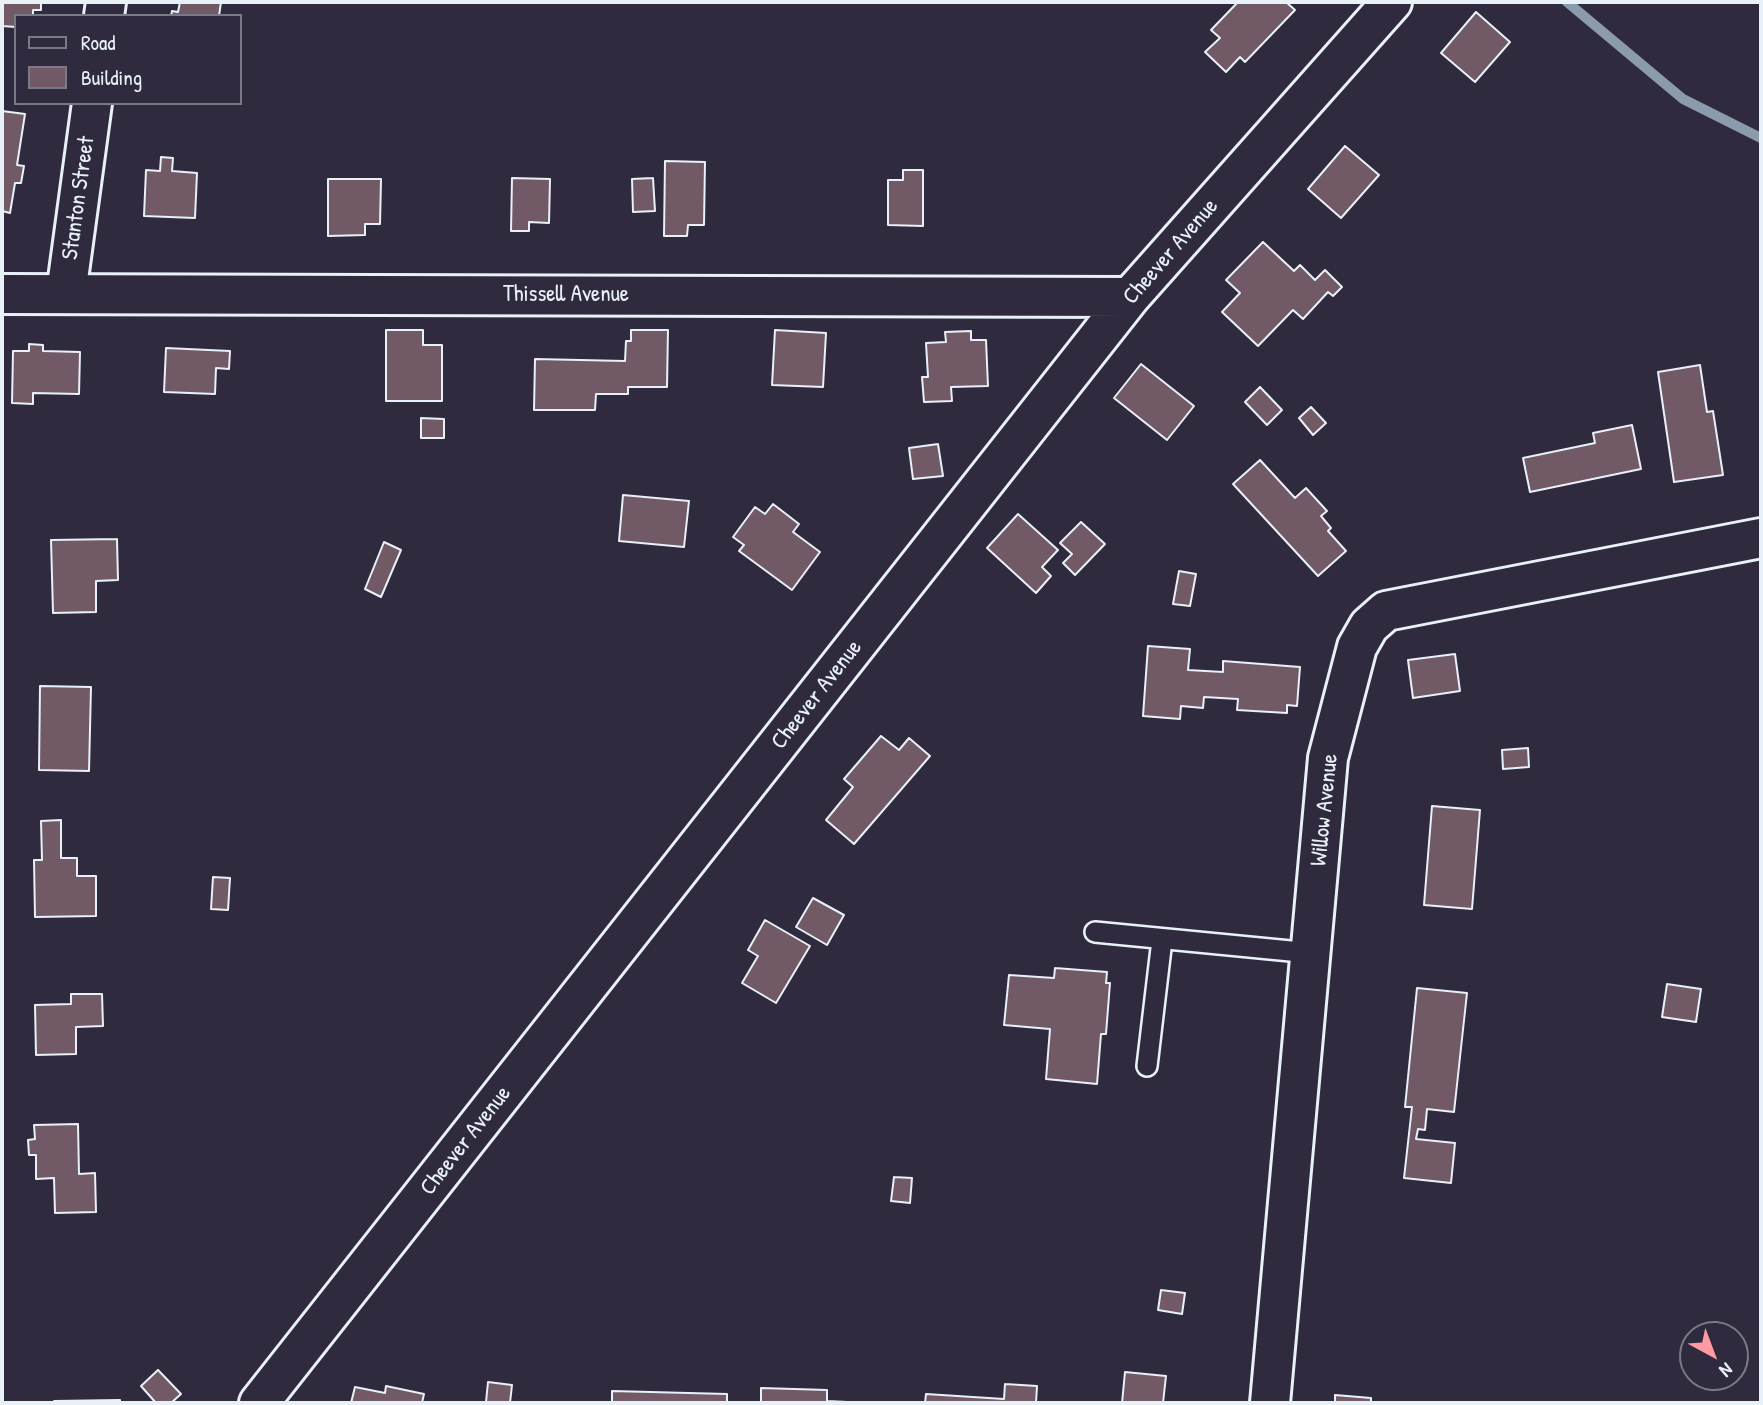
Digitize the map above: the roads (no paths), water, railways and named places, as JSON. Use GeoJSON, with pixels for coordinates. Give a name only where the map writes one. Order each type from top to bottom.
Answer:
{"type":"FeatureCollection","features":[{"type":"Feature","properties":{"kind":"street","name":"Cheever Avenue"},"geometry":{"type":"LineString","coordinates":[[259,1403],[1130,297],[1392,2]]}},
{"type":"Feature","properties":{"kind":"street","name":"Stanton Street"},"geometry":{"type":"LineString","coordinates":[[66,294],[92,105]]}},
{"type":"Feature","properties":{"kind":"street","name":"Thissell Avenue"},"geometry":{"type":"LineString","coordinates":[[2,293],[1130,297]]}},
{"type":"Feature","properties":{"kind":"street","name":"Willow Avenue"},"geometry":{"type":"LineString","coordinates":[[1270,1403],[1328,758],[1357,647],[1369,626],[1386,611],[1761,538]]}},
{"type":"Feature","properties":{"kind":"lane"},"geometry":{"type":"LineString","coordinates":[[1095,932],[1311,953]]}},
{"type":"Feature","properties":{"kind":"lane"},"geometry":{"type":"LineString","coordinates":[[1147,1066],[1163,940]]}},
{"type":"Feature","properties":{"kind":"waterway"},"geometry":{"type":"LineString","coordinates":[[1567,2],[1683,99],[1761,138]]}}]}
